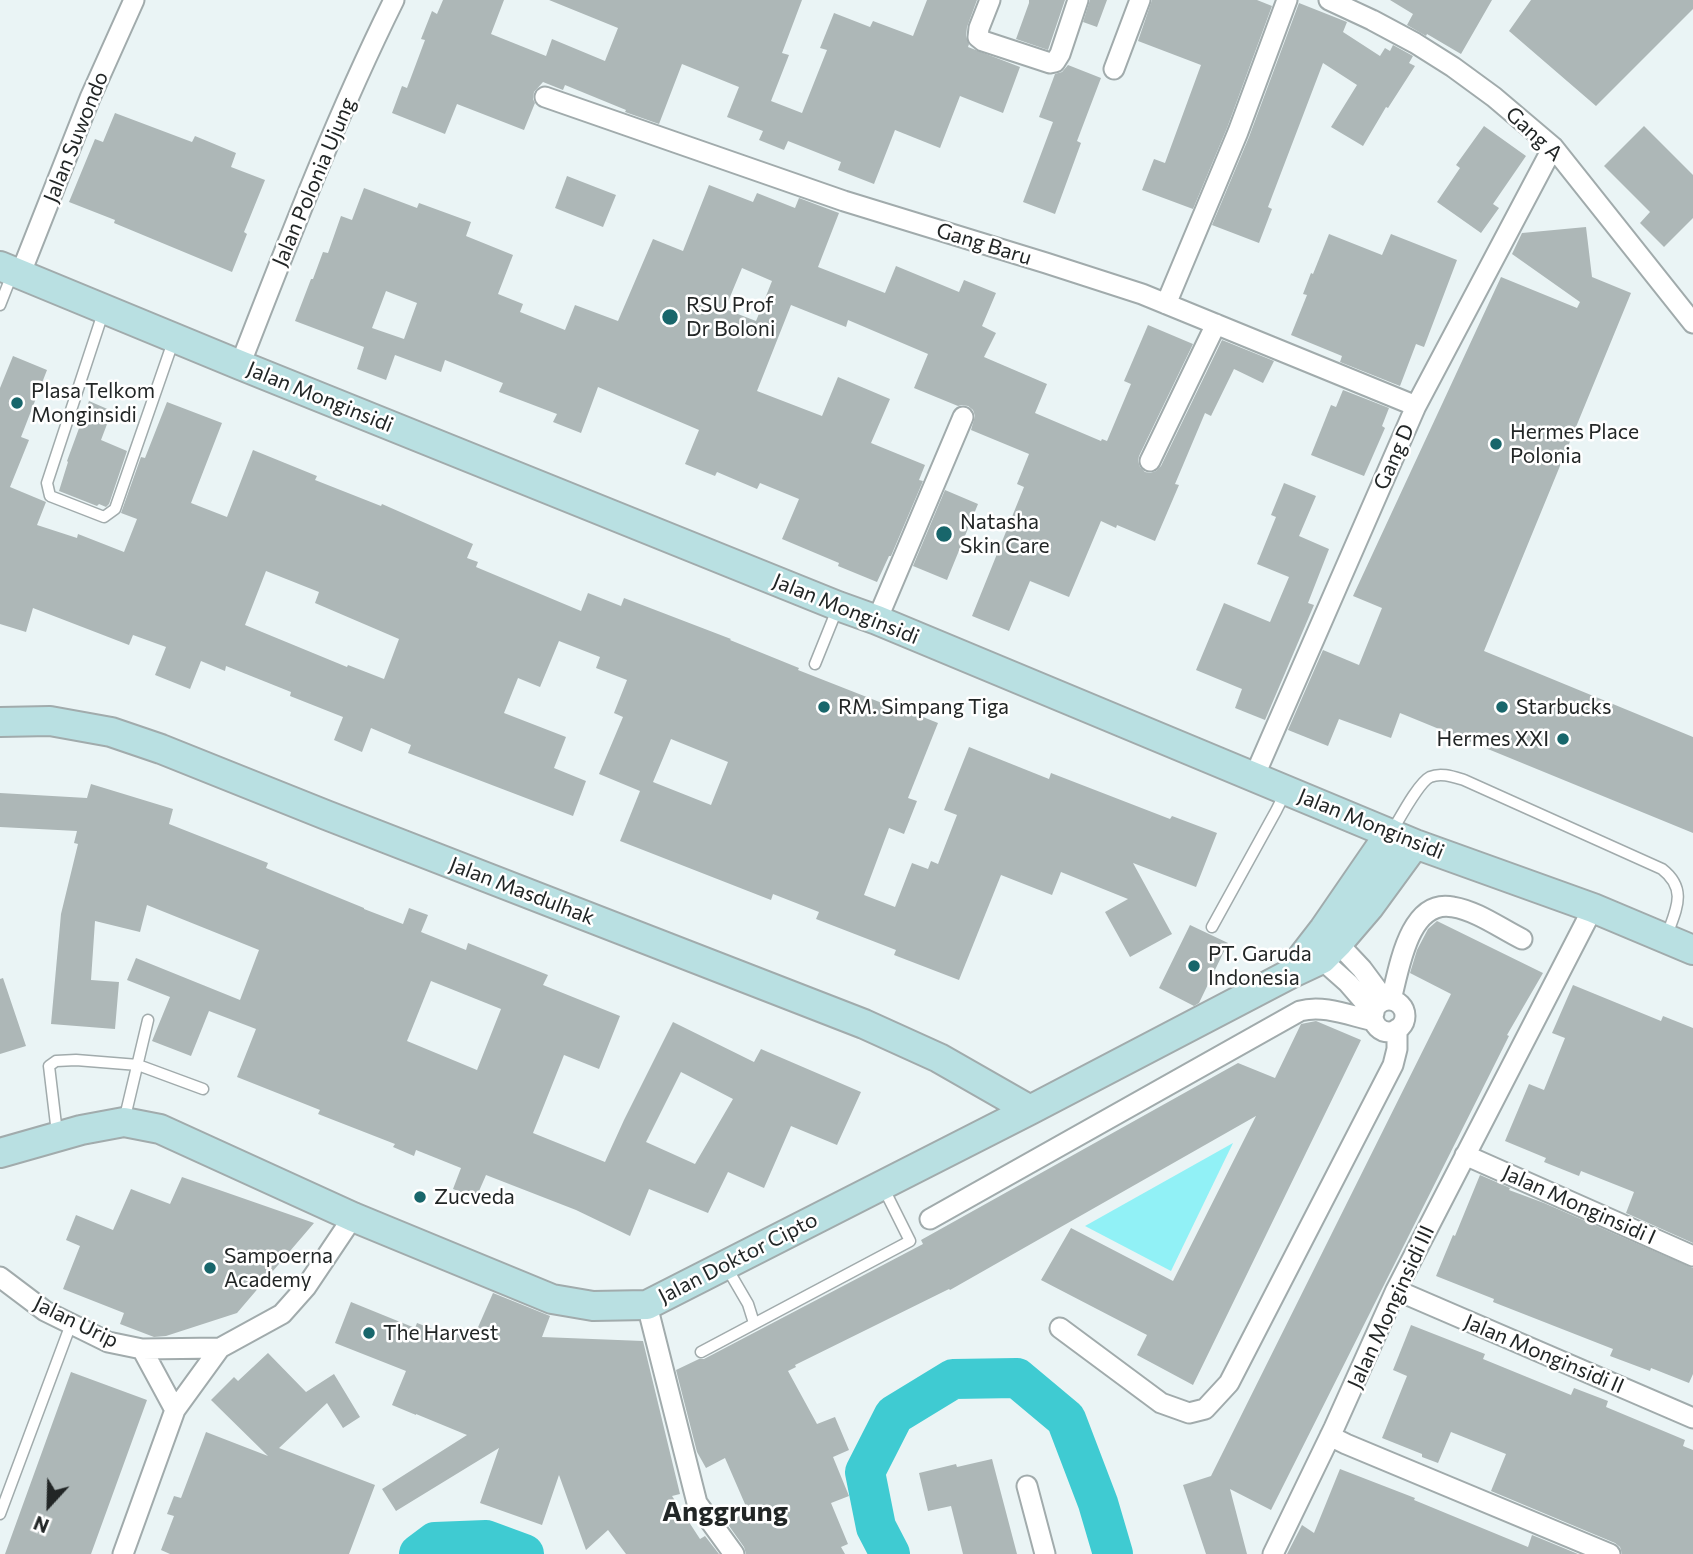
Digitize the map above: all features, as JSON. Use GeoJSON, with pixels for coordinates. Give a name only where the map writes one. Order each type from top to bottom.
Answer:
{"type":"FeatureCollection","features":[{"type":"Feature","properties":{"kind":"street","name":"Jalan Suwondo"},"geometry":{"type":"LineString","coordinates":[[11,271],[134,0]]}},
{"type":"Feature","properties":{"kind":"street","name":"Jalan Polonia Ujung"},"geometry":{"type":"LineString","coordinates":[[240,365],[299,212],[394,0]]}},
{"type":"Feature","properties":{"kind":"street"},"geometry":{"type":"LineString","coordinates":[[990,0],[978,37],[1050,63],[1055,62],[1060,54],[1078,0]]}},
{"type":"Feature","properties":{"kind":"street"},"geometry":{"type":"LineString","coordinates":[[1114,69],[1140,0]]}},
{"type":"Feature","properties":{"kind":"street"},"geometry":{"type":"LineString","coordinates":[[1166,304],[1238,132],[1287,0]]}},
{"type":"Feature","properties":{"kind":"street","name":"Gang A"},"geometry":{"type":"LineString","coordinates":[[1329,0],[1404,37],[1453,67],[1494,97],[1553,147],[1693,323]]}},
{"type":"Feature","properties":{"kind":"street","name":"Gang Baru"},"geometry":{"type":"LineString","coordinates":[[545,97],[844,201],[1142,294],[1416,406]]}},
{"type":"Feature","properties":{"kind":"street","name":"Gang D"},"geometry":{"type":"LineString","coordinates":[[1254,777],[1416,406],[1553,147]]}},
{"type":"Feature","properties":{"kind":"street","name":"Jalan Monginsidi"},"geometry":{"type":"LineString","coordinates":[[11,271],[877,620],[1403,839],[1593,908],[1693,950]]}},
{"type":"Feature","properties":{"kind":"street"},"geometry":{"type":"LineString","coordinates":[[1150,461],[1216,324]]}},
{"type":"Feature","properties":{"kind":"street"},"geometry":{"type":"LineString","coordinates":[[877,620],[963,417]]}},
{"type":"Feature","properties":{"kind":"street","name":"Jalan Masdulhak"},"geometry":{"type":"LineString","coordinates":[[0,722],[50,720],[111,732],[161,749],[864,1024],[939,1058],[1030,1110]]}},
{"type":"Feature","properties":{"kind":"street"},"geometry":{"type":"LineString","coordinates":[[1381,1009],[1362,969],[1323,945],[1403,839]]}},
{"type":"Feature","properties":{"kind":"street"},"geometry":{"type":"LineString","coordinates":[[930,1219],[1300,1011],[1381,1009],[1400,1004],[1405,1019],[1397,1029],[1384,1030],[1376,1025],[1381,1009],[1411,936],[1429,909],[1454,907],[1476,915],[1522,939]]}},
{"type":"Feature","properties":{"kind":"street","name":"Jalan Monginsidi III"},"geometry":{"type":"LineString","coordinates":[[1273,1554],[1396,1290],[1593,908]]}},
{"type":"Feature","properties":{"kind":"street","name":"Jalan Doktor Cipto"},"geometry":{"type":"LineString","coordinates":[[0,1153],[57,1136],[124,1122],[160,1129],[353,1217],[552,1299],[593,1306],[647,1305],[1290,974],[1323,945]]}},
{"type":"Feature","properties":{"kind":"street"},"geometry":{"type":"LineString","coordinates":[[1060,1328],[1161,1403],[1189,1413],[1205,1409],[1229,1383],[1393,1065],[1397,1049],[1397,1029]]}},
{"type":"Feature","properties":{"kind":"street","name":"Jalan Monginsidi I"},"geometry":{"type":"LineString","coordinates":[[1465,1155],[1693,1256]]}},
{"type":"Feature","properties":{"kind":"street","name":"Jalan Urip"},"geometry":{"type":"LineString","coordinates":[[0,1276],[45,1311],[108,1342],[142,1349],[220,1348],[282,1314],[306,1287],[353,1217]]}},
{"type":"Feature","properties":{"kind":"street","name":"Jalan Monginsidi II"},"geometry":{"type":"LineString","coordinates":[[1396,1290],[1693,1418]]}},
{"type":"Feature","properties":{"kind":"street"},"geometry":{"type":"LineString","coordinates":[[647,1305],[697,1503],[734,1554]]}},
{"type":"Feature","properties":{"kind":"street"},"geometry":{"type":"LineString","coordinates":[[123,1554],[175,1410],[220,1348]]}},
{"type":"Feature","properties":{"kind":"street"},"geometry":{"type":"LineString","coordinates":[[142,1349],[175,1410]]}},
{"type":"Feature","properties":{"kind":"street"},"geometry":{"type":"LineString","coordinates":[[1330,1436],[1610,1554]]}},
{"type":"Feature","properties":{"kind":"street"},"geometry":{"type":"LineString","coordinates":[[1027,1486],[1045,1554]]}},
{"type":"Feature","properties":{"kind":"lane"},"geometry":{"type":"LineString","coordinates":[[0,305],[11,271]]}},
{"type":"Feature","properties":{"kind":"lane"},"geometry":{"type":"LineString","coordinates":[[104,309],[47,483],[50,496],[104,517],[116,509],[174,338]]}},
{"type":"Feature","properties":{"kind":"lane"},"geometry":{"type":"LineString","coordinates":[[815,664],[838,606]]}},
{"type":"Feature","properties":{"kind":"lane"},"geometry":{"type":"LineString","coordinates":[[1403,839],[1416,792],[1423,783],[1440,775],[1464,780],[1662,869],[1675,881],[1679,895],[1666,938]]}},
{"type":"Feature","properties":{"kind":"lane"},"geometry":{"type":"LineString","coordinates":[[1212,927],[1286,789]]}},
{"type":"Feature","properties":{"kind":"lane"},"geometry":{"type":"LineString","coordinates":[[124,1122],[148,1020]]}},
{"type":"Feature","properties":{"kind":"lane"},"geometry":{"type":"LineString","coordinates":[[57,1136],[49,1066],[57,1061],[138,1065],[203,1089]]}},
{"type":"Feature","properties":{"kind":"lane"},"geometry":{"type":"LineString","coordinates":[[701,1352],[910,1241],[883,1185]]}},
{"type":"Feature","properties":{"kind":"lane"},"geometry":{"type":"LineString","coordinates":[[725,1265],[748,1304],[754,1323]]}},
{"type":"Feature","properties":{"kind":"lane"},"geometry":{"type":"LineString","coordinates":[[0,1514],[71,1324]]}},
{"type":"Feature","properties":{"kind":"shaded area"},"geometry":{"type":"Polygon","coordinates":[[[1233,1143],[1171,1271],[1085,1226],[1233,1143]]]}},
{"type":"Feature","properties":{"kind":"building"},"geometry":{"type":"Polygon","coordinates":[[[443,0],[504,0],[491,34],[546,56],[552,39],[605,61],[618,28],[549,0],[802,0],[782,53],[789,55],[771,101],[802,113],[827,50],[820,48],[834,13],[870,27],[873,21],[913,36],[927,0],[977,0],[967,27],[968,47],[1020,67],[1003,113],[960,96],[940,148],[895,130],[874,184],[838,170],[841,162],[788,141],[784,150],[759,140],[763,131],[727,117],[739,87],[682,64],[659,124],[565,85],[563,90],[543,82],[534,92],[535,103],[524,130],[457,104],[445,134],[392,113],[402,86],[407,88],[425,40],[421,39],[432,11],[437,14],[443,0]]]}},
{"type":"Feature","properties":{"kind":"building"},"geometry":{"type":"Polygon","coordinates":[[[1029,0],[1065,0],[1048,50],[1016,39],[1029,0]]]}},
{"type":"Feature","properties":{"kind":"building"},"geometry":{"type":"Polygon","coordinates":[[[1090,0],[1107,0],[1097,27],[1083,22],[1090,0]]]}},
{"type":"Feature","properties":{"kind":"building"},"geometry":{"type":"Polygon","coordinates":[[[1152,0],[1257,0],[1272,6],[1227,128],[1193,209],[1142,190],[1154,159],[1165,163],[1201,65],[1138,41],[1152,0]]]}},
{"type":"Feature","properties":{"kind":"building"},"geometry":{"type":"Polygon","coordinates":[[[1390,0],[1492,0],[1461,54],[1407,25],[1413,14],[1390,0]]]}},
{"type":"Feature","properties":{"kind":"building"},"geometry":{"type":"Polygon","coordinates":[[[1531,0],[1693,0],[1693,9],[1596,106],[1509,31],[1531,0]]]}},
{"type":"Feature","properties":{"kind":"building"},"geometry":{"type":"Polygon","coordinates":[[[1299,3],[1347,22],[1343,32],[1380,56],[1385,48],[1390,51],[1393,45],[1413,56],[1409,63],[1415,66],[1363,146],[1331,127],[1357,85],[1323,63],[1268,207],[1272,209],[1259,243],[1212,225],[1249,137],[1299,3]]]}},
{"type":"Feature","properties":{"kind":"building"},"geometry":{"type":"Polygon","coordinates":[[[1068,65],[1101,78],[1077,141],[1081,143],[1055,214],[1023,202],[1053,122],[1039,117],[1055,74],[1062,72],[1068,65]]]}},
{"type":"Feature","properties":{"kind":"building"},"geometry":{"type":"Polygon","coordinates":[[[115,113],[192,142],[195,136],[236,153],[231,167],[265,180],[244,232],[247,234],[232,272],[69,202],[95,139],[103,142],[115,113]]]}},
{"type":"Feature","properties":{"kind":"building"},"geometry":{"type":"Polygon","coordinates":[[[1484,126],[1526,156],[1493,204],[1499,208],[1481,233],[1437,202],[1460,168],[1456,165],[1484,126]]]}},
{"type":"Feature","properties":{"kind":"building"},"geometry":{"type":"Polygon","coordinates":[[[1644,126],[1693,175],[1693,218],[1664,247],[1640,223],[1650,212],[1604,166],[1644,126]]]}},
{"type":"Feature","properties":{"kind":"building"},"geometry":{"type":"Polygon","coordinates":[[[567,176],[616,195],[603,227],[555,208],[567,176]]]}},
{"type":"Feature","properties":{"kind":"building"},"geometry":{"type":"Polygon","coordinates":[[[709,185],[753,202],[757,193],[795,208],[799,198],[839,213],[818,267],[885,293],[896,266],[959,292],[964,280],[996,293],[982,326],[996,333],[984,357],[1047,384],[1035,413],[1101,441],[1107,441],[1131,384],[1124,381],[1148,325],[1193,344],[1139,456],[1140,467],[1150,473],[1161,466],[1222,340],[1274,361],[1263,383],[1234,369],[1211,416],[1205,413],[1175,484],[1179,485],[1155,541],[1101,521],[1069,597],[1030,581],[1009,631],[972,616],[1024,487],[1017,484],[1029,454],[971,430],[975,416],[968,406],[958,406],[914,388],[928,354],[848,320],[846,327],[791,305],[757,391],[822,416],[838,377],[890,399],[871,443],[925,465],[919,480],[923,481],[877,582],[782,539],[799,499],[760,483],[757,489],[717,472],[715,476],[685,464],[699,430],[598,387],[581,433],[553,422],[557,414],[499,392],[503,383],[445,360],[441,372],[395,355],[386,380],[357,369],[364,347],[295,321],[323,252],[328,253],[341,216],[352,220],[364,188],[417,208],[419,203],[471,222],[466,236],[513,255],[498,294],[523,304],[520,312],[565,330],[575,305],[618,321],[653,239],[683,251],[709,185]],[[742,268],[725,309],[756,321],[772,281],[742,268]],[[386,291],[372,328],[404,339],[417,303],[386,291]]]}},
{"type":"Feature","properties":{"kind":"building","name":"Hermes Place Polonia"},"geometry":{"type":"Polygon","coordinates":[[[1586,227],[1592,277],[1631,293],[1484,651],[1693,737],[1693,833],[1400,713],[1391,738],[1339,719],[1328,746],[1288,730],[1323,650],[1359,665],[1382,608],[1353,596],[1501,277],[1577,308],[1580,302],[1512,254],[1522,233],[1586,227]]]}},
{"type":"Feature","properties":{"kind":"building"},"geometry":{"type":"Polygon","coordinates":[[[1329,234],[1382,255],[1391,234],[1457,260],[1424,347],[1416,344],[1400,386],[1340,362],[1342,356],[1291,335],[1307,295],[1303,294],[1329,234]]]}},
{"type":"Feature","properties":{"kind":"building"},"geometry":{"type":"Polygon","coordinates":[[[13,356],[47,370],[21,437],[29,440],[10,487],[46,502],[37,525],[77,538],[78,534],[124,552],[137,519],[121,513],[141,457],[145,458],[167,402],[222,423],[191,503],[227,517],[253,450],[317,476],[315,480],[381,506],[382,504],[473,544],[467,558],[478,562],[476,567],[581,611],[588,593],[621,606],[624,598],[731,639],[799,668],[798,670],[938,723],[908,798],[917,801],[904,834],[889,828],[864,895],[895,907],[912,863],[928,869],[931,861],[938,864],[957,815],[944,810],[969,747],[1049,779],[1051,773],[1170,819],[1172,816],[1217,833],[1196,887],[1133,863],[1172,934],[1130,957],[1105,912],[1128,899],[1061,872],[1052,895],[1001,875],[959,980],[894,955],[896,950],[816,919],[819,912],[773,894],[771,900],[620,841],[640,791],[599,774],[623,717],[614,713],[627,680],[596,668],[600,657],[559,641],[540,687],[518,678],[504,713],[566,737],[554,768],[586,781],[573,816],[408,753],[411,745],[371,728],[362,752],[334,740],[343,717],[290,696],[291,692],[226,666],[225,671],[201,661],[190,689],[155,675],[166,647],[133,635],[129,645],[33,608],[26,632],[0,624],[0,388],[13,356]],[[266,571],[245,625],[347,667],[348,665],[384,679],[399,639],[315,603],[319,592],[266,571]],[[671,739],[653,782],[711,805],[728,762],[671,739]]]}},
{"type":"Feature","properties":{"kind":"building"},"geometry":{"type":"Polygon","coordinates":[[[1343,390],[1389,408],[1382,426],[1385,428],[1364,476],[1311,455],[1331,405],[1336,407],[1343,390]]]}},
{"type":"Feature","properties":{"kind":"building"},"geometry":{"type":"Polygon","coordinates":[[[89,401],[112,411],[101,440],[127,451],[106,507],[59,491],[89,401]]]}},
{"type":"Feature","properties":{"kind":"building"},"geometry":{"type":"Polygon","coordinates":[[[1284,483],[1316,496],[1299,536],[1329,549],[1308,603],[1314,605],[1265,720],[1235,708],[1242,689],[1196,670],[1224,603],[1270,622],[1289,577],[1257,564],[1276,517],[1271,515],[1284,483]]]}},
{"type":"Feature","properties":{"kind":"building","name":"Natasha Skin Care"},"geometry":{"type":"Polygon","coordinates":[[[945,490],[978,504],[947,580],[913,566],[945,490]]]}},
{"type":"Feature","properties":{"kind":"building"},"geometry":{"type":"Polygon","coordinates":[[[91,784],[173,809],[169,824],[268,863],[266,868],[403,924],[409,908],[428,915],[421,932],[466,950],[468,943],[548,975],[543,985],[620,1016],[599,1069],[564,1055],[533,1133],[605,1162],[673,1022],[754,1062],[761,1049],[861,1092],[837,1145],[791,1126],[764,1188],[728,1172],[708,1213],[649,1189],[630,1236],[576,1210],[486,1175],[476,1198],[453,1189],[461,1168],[416,1150],[414,1156],[393,1147],[395,1144],[318,1114],[320,1110],[237,1077],[256,1029],[209,1011],[191,1056],[152,1041],[170,997],[127,980],[136,958],[240,1000],[259,950],[147,905],[140,932],[95,921],[91,980],[119,982],[115,1029],[51,1024],[61,914],[78,844],[74,843],[77,831],[0,827],[0,793],[87,798],[91,784]],[[431,981],[407,1041],[477,1070],[501,1009],[431,981]],[[681,1072],[646,1142],[695,1164],[733,1099],[681,1072]]]}},
{"type":"Feature","properties":{"kind":"building"},"geometry":{"type":"Polygon","coordinates":[[[1437,921],[1543,973],[1507,1035],[1509,1036],[1271,1510],[1230,1489],[1247,1554],[1206,1554],[1183,1485],[1211,1476],[1451,994],[1410,973],[1417,950],[1428,929],[1437,921]]]}},
{"type":"Feature","properties":{"kind":"building","name":"PT. Garuda Indonesia"},"geometry":{"type":"Polygon","coordinates":[[[1190,925],[1228,943],[1199,1003],[1194,1006],[1159,988],[1190,925]]]}},
{"type":"Feature","properties":{"kind":"building"},"geometry":{"type":"Polygon","coordinates":[[[3,978],[26,1046],[0,1054],[0,979],[3,978]]]}},
{"type":"Feature","properties":{"kind":"building"},"geometry":{"type":"Polygon","coordinates":[[[1573,985],[1661,1021],[1663,1016],[1693,1028],[1693,1243],[1626,1213],[1634,1192],[1581,1171],[1579,1176],[1544,1162],[1546,1158],[1505,1141],[1529,1084],[1544,1090],[1565,1038],[1552,1033],[1573,985]]]}},
{"type":"Feature","properties":{"kind":"building"},"geometry":{"type":"Polygon","coordinates":[[[1316,1021],[1361,1040],[1193,1385],[1137,1355],[1147,1335],[1041,1280],[1071,1228],[1173,1281],[1256,1116],[950,1290],[795,1365],[796,1367],[788,1371],[817,1424],[835,1417],[849,1450],[833,1457],[849,1496],[831,1503],[848,1544],[841,1547],[845,1554],[746,1554],[727,1523],[748,1511],[725,1458],[706,1468],[697,1452],[676,1370],[704,1359],[923,1244],[921,1240],[1238,1063],[1275,1078],[1301,1024],[1316,1021]]]}},
{"type":"Feature","properties":{"kind":"building"},"geometry":{"type":"Polygon","coordinates":[[[1480,1175],[1510,1188],[1509,1190],[1693,1268],[1693,1374],[1689,1383],[1610,1356],[1613,1349],[1493,1302],[1494,1299],[1436,1276],[1480,1175]]]}},
{"type":"Feature","properties":{"kind":"building","name":"Sampoerna Academy"},"geometry":{"type":"Polygon","coordinates":[[[182,1177],[314,1223],[237,1313],[166,1336],[154,1337],[120,1324],[124,1313],[63,1289],[80,1246],[66,1240],[76,1215],[113,1230],[131,1189],[170,1204],[182,1177]]]}},
{"type":"Feature","properties":{"kind":"building"},"geometry":{"type":"Polygon","coordinates":[[[493,1293],[550,1316],[542,1337],[643,1341],[680,1494],[672,1496],[700,1539],[705,1536],[719,1554],[626,1554],[608,1530],[586,1550],[559,1475],[542,1525],[480,1503],[499,1448],[396,1511],[382,1489],[467,1435],[392,1405],[406,1371],[335,1343],[351,1302],[415,1328],[417,1323],[456,1338],[457,1334],[472,1341],[493,1293]]]}},
{"type":"Feature","properties":{"kind":"building"},"geometry":{"type":"Polygon","coordinates":[[[1411,1325],[1485,1354],[1483,1359],[1571,1395],[1574,1388],[1608,1401],[1606,1407],[1685,1440],[1683,1446],[1693,1450],[1693,1554],[1622,1554],[1615,1543],[1491,1491],[1506,1454],[1451,1432],[1438,1463],[1382,1438],[1407,1376],[1393,1370],[1411,1325]]]}},
{"type":"Feature","properties":{"kind":"building"},"geometry":{"type":"Polygon","coordinates":[[[268,1353],[306,1392],[334,1374],[360,1417],[343,1428],[327,1403],[279,1448],[375,1485],[349,1554],[170,1554],[161,1550],[174,1516],[167,1514],[174,1496],[181,1498],[206,1432],[268,1456],[211,1400],[234,1377],[238,1381],[268,1353]]]}},
{"type":"Feature","properties":{"kind":"building"},"geometry":{"type":"Polygon","coordinates":[[[71,1372],[147,1400],[91,1554],[5,1554],[71,1372]]]}},
{"type":"Feature","properties":{"kind":"building"},"geometry":{"type":"Polygon","coordinates":[[[992,1459],[1017,1554],[963,1554],[951,1506],[928,1511],[919,1473],[992,1459]]]}},
{"type":"Feature","properties":{"kind":"building"},"geometry":{"type":"Polygon","coordinates":[[[1340,1469],[1528,1547],[1532,1535],[1578,1554],[1287,1554],[1302,1525],[1314,1533],[1340,1469]]]}},
{"type":"Feature","properties":{"kind":"waterway"},"geometry":{"type":"LineString","coordinates":[[890,1554],[876,1527],[865,1472],[894,1415],[953,1379],[1017,1378],[1066,1419],[1098,1503],[1113,1554]]}},
{"type":"Feature","properties":{"kind":"waterway"},"geometry":{"type":"LineString","coordinates":[[419,1554],[435,1542],[486,1540],[524,1554]]}},
{"type":"Feature","properties":{"kind":"place","name":"RSU Prof Dr Boloni"},"geometry":{"type":"Point","coordinates":[670,317]}},
{"type":"Feature","properties":{"kind":"place","name":"Plasa Telkom Monginsidi"},"geometry":{"type":"Point","coordinates":[17,403]}},
{"type":"Feature","properties":{"kind":"place","name":"Hermes Place Polonia"},"geometry":{"type":"Point","coordinates":[1496,444]}},
{"type":"Feature","properties":{"kind":"place","name":"Natasha Skin Care"},"geometry":{"type":"Point","coordinates":[944,534]}},
{"type":"Feature","properties":{"kind":"place","name":"RM. Simpang Tiga"},"geometry":{"type":"Point","coordinates":[824,707]}},
{"type":"Feature","properties":{"kind":"place","name":"Starbucks"},"geometry":{"type":"Point","coordinates":[1502,707]}},
{"type":"Feature","properties":{"kind":"place","name":"Hermes XXI"},"geometry":{"type":"Point","coordinates":[1563,739]}},
{"type":"Feature","properties":{"kind":"place","name":"PT. Garuda Indonesia"},"geometry":{"type":"Point","coordinates":[1194,966]}},
{"type":"Feature","properties":{"kind":"place","name":"Zucveda"},"geometry":{"type":"Point","coordinates":[420,1197]}},
{"type":"Feature","properties":{"kind":"place","name":"Sampoerna Academy"},"geometry":{"type":"Point","coordinates":[210,1268]}},
{"type":"Feature","properties":{"kind":"place","name":"The Harvest"},"geometry":{"type":"Point","coordinates":[369,1333]}},
{"type":"Feature","properties":{"kind":"district","name":"Anggrung"},"geometry":{"type":"Point","coordinates":[725,1512]}}]}
